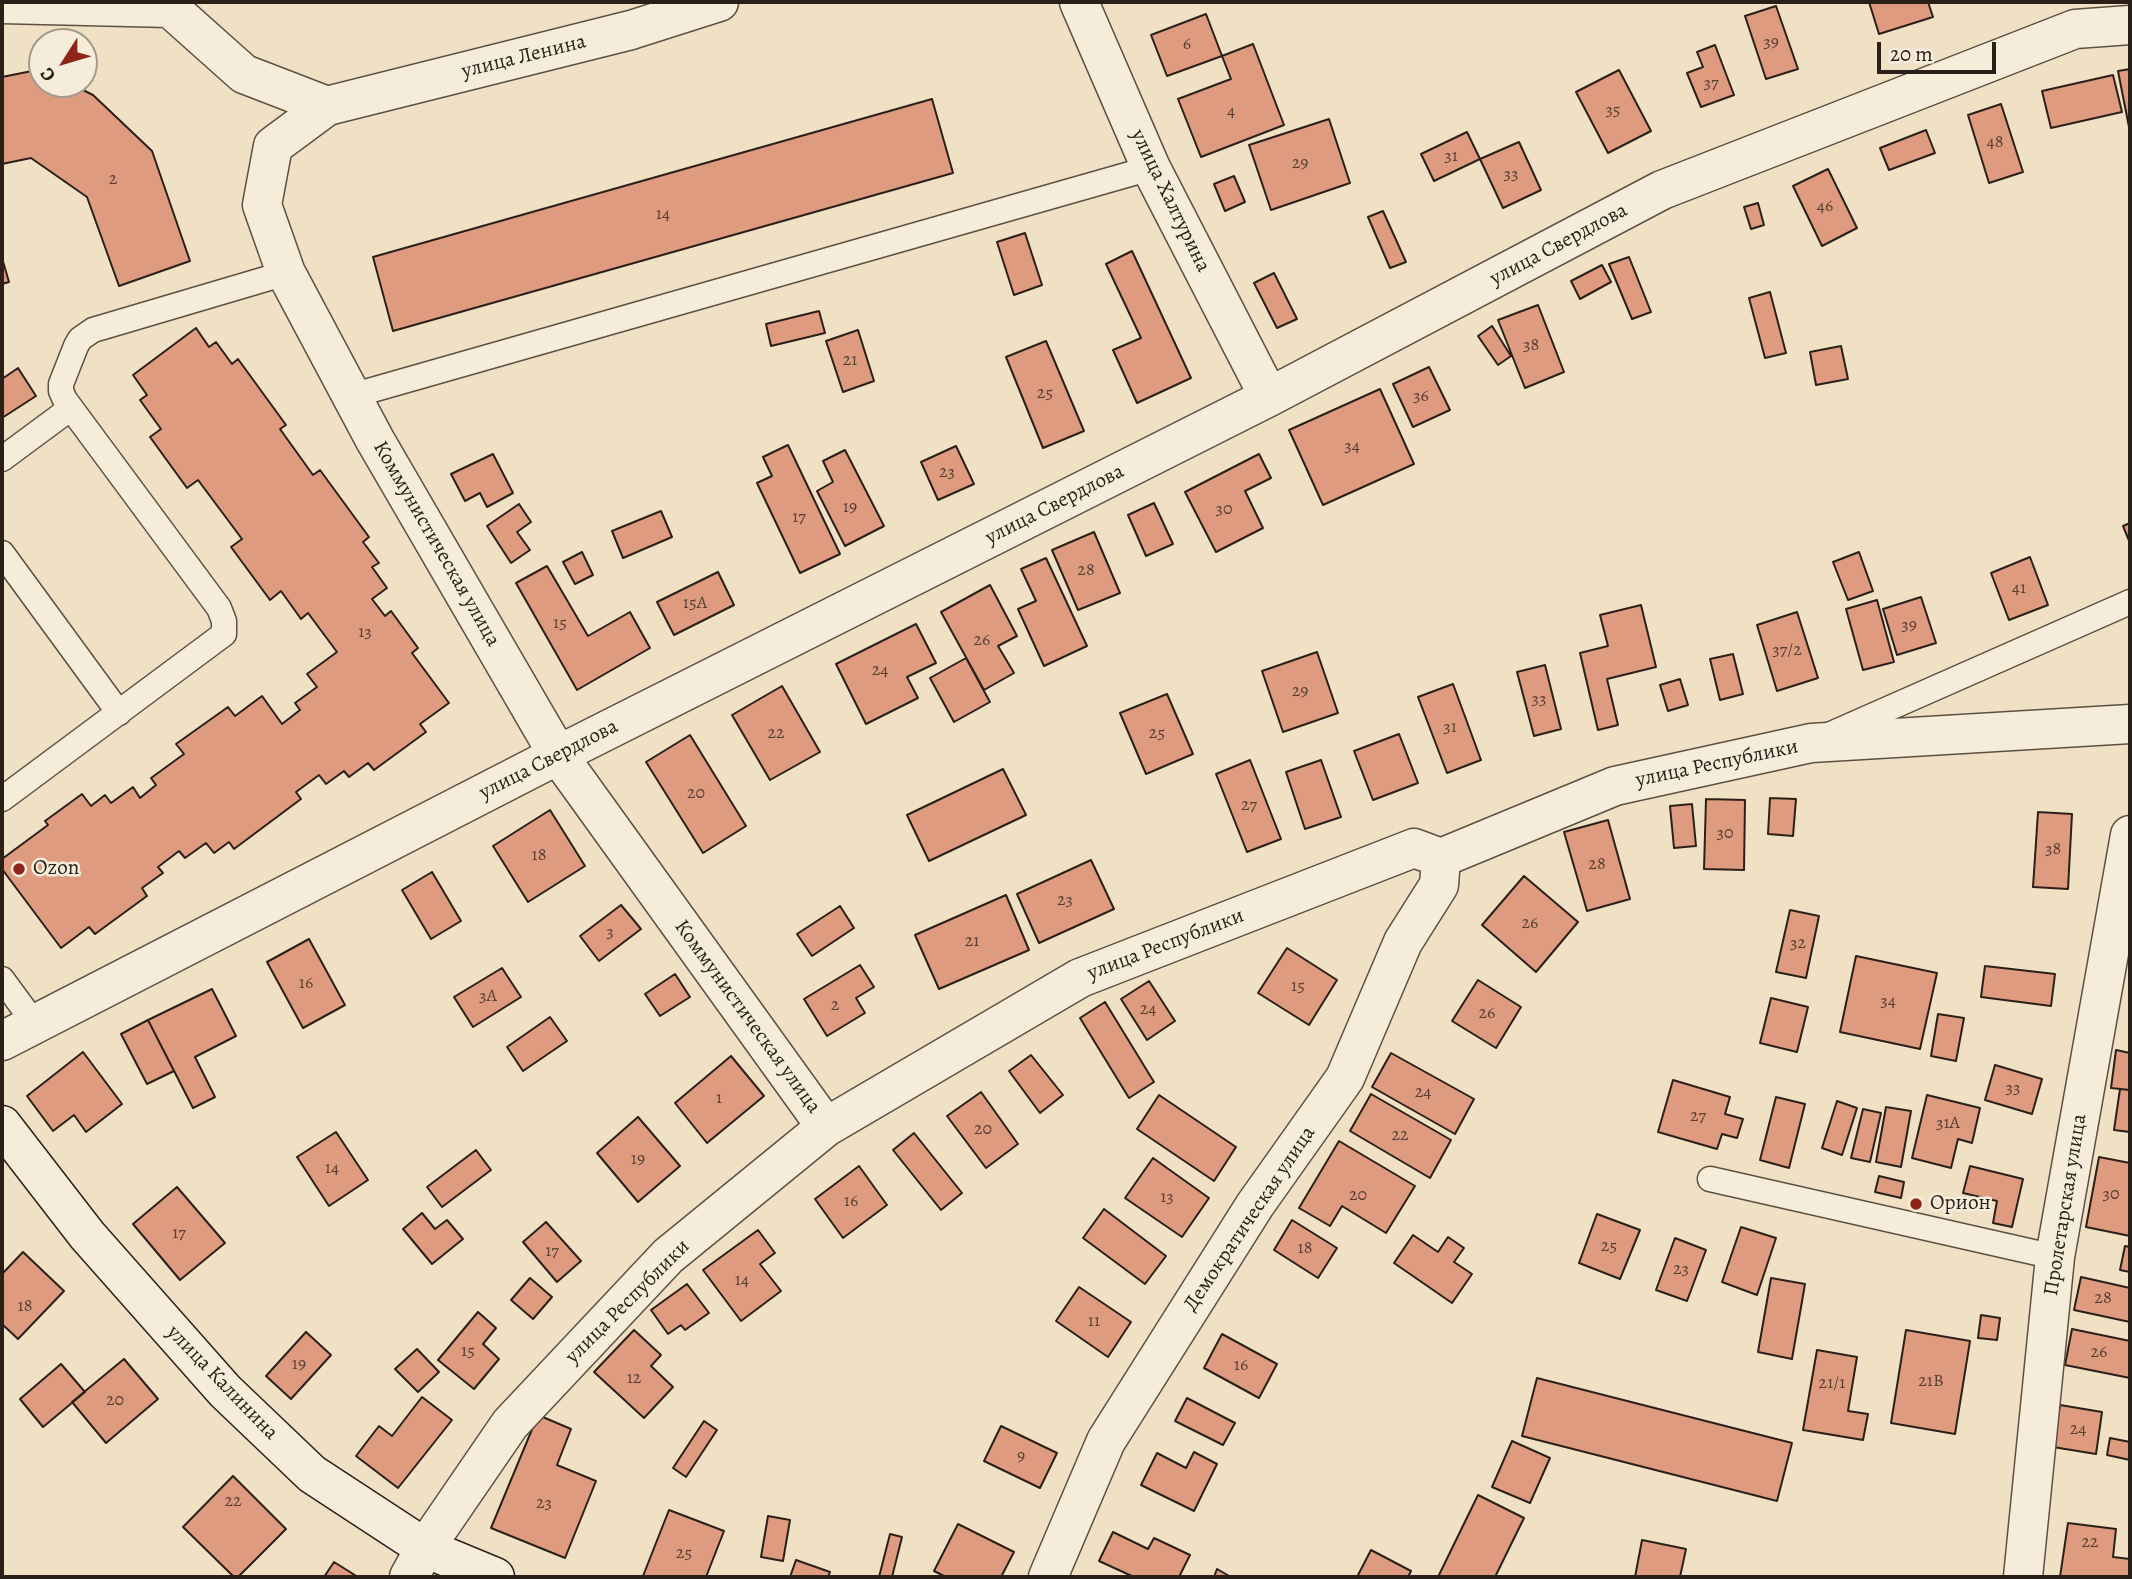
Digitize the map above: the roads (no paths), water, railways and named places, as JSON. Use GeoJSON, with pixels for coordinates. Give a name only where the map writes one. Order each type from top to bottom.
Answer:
{"type":"FeatureCollection","features":[{"type":"Feature","properties":{"kind":"street","name":"улица Ленина"},"geometry":{"type":"LineString","coordinates":[[327,106],[631,30],[719,2]]}},
{"type":"Feature","properties":{"kind":"street","name":"улица Халтурина"},"geometry":{"type":"LineString","coordinates":[[1079,2],[1151,168],[1269,397]]}},
{"type":"Feature","properties":{"kind":"street"},"geometry":{"type":"LineString","coordinates":[[2,4],[169,5],[244,74],[327,106]]}},
{"type":"Feature","properties":{"kind":"street","name":"улица Свердлова"},"geometry":{"type":"LineString","coordinates":[[2,1041],[558,755],[1269,397],[1662,190],[2075,29],[2130,25]]}},
{"type":"Feature","properties":{"kind":"street","name":"Коммунистическая улица"},"geometry":{"type":"LineString","coordinates":[[327,106],[273,146],[262,205],[286,273],[351,396],[558,755],[825,1127]]}},
{"type":"Feature","properties":{"kind":"street","name":"улица Республики"},"geometry":{"type":"LineString","coordinates":[[417,1563],[510,1424],[668,1256],[825,1127],[1080,978],[1414,848],[1441,858],[1615,786],[1811,743],[2130,724]]}},
{"type":"Feature","properties":{"kind":"street","name":"Пролетарская улица"},"geometry":{"type":"LineString","coordinates":[[2023,1577],[2055,1257],[2130,835]]}},
{"type":"Feature","properties":{"kind":"street","name":"Демократическая улица"},"geometry":{"type":"LineString","coordinates":[[1048,1577],[1106,1441],[1255,1205],[1345,1078],[1403,943],[1439,886],[1441,858]]}},
{"type":"Feature","properties":{"kind":"street","name":"улица Калинина"},"geometry":{"type":"LineString","coordinates":[[2,1125],[87,1235],[225,1391],[313,1474],[417,1563],[495,1577]]}},
{"type":"Feature","properties":{"kind":"lane"},"geometry":{"type":"LineString","coordinates":[[351,396],[1151,168]]}},
{"type":"Feature","properties":{"kind":"lane"},"geometry":{"type":"LineString","coordinates":[[2,799],[224,634],[224,621],[219,608],[61,391],[61,384],[76,346],[87,334],[286,273]]}},
{"type":"Feature","properties":{"kind":"lane"},"geometry":{"type":"LineString","coordinates":[[2,459],[71,408]]}},
{"type":"Feature","properties":{"kind":"lane"},"geometry":{"type":"LineString","coordinates":[[2,553],[119,713]]}},
{"type":"Feature","properties":{"kind":"lane"},"geometry":{"type":"LineString","coordinates":[[1811,743],[2130,602]]}},
{"type":"Feature","properties":{"kind":"lane"},"geometry":{"type":"LineString","coordinates":[[2,979],[35,1024]]}},
{"type":"Feature","properties":{"kind":"lane"},"geometry":{"type":"LineString","coordinates":[[1710,1179],[2055,1257]]}},
{"type":"Feature","properties":{"kind":"place","name":"Ozon"},"geometry":{"type":"Point","coordinates":[19,869]}},
{"type":"Feature","properties":{"kind":"place","name":"Орион"},"geometry":{"type":"Point","coordinates":[1916,1204]}}]}
